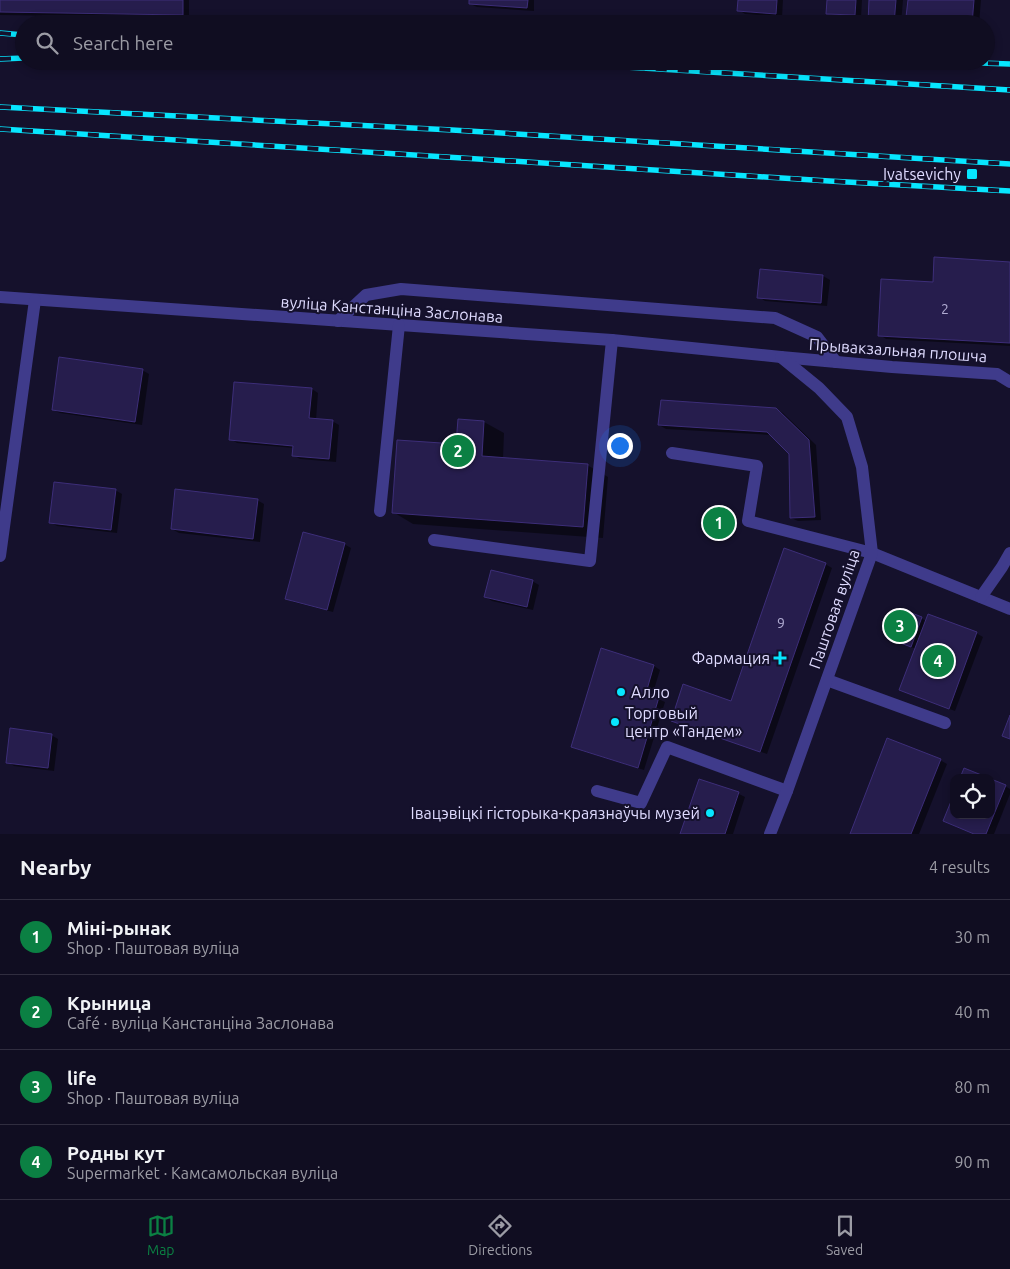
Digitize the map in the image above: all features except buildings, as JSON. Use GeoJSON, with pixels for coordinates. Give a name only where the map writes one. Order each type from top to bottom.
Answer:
{"type":"FeatureCollection","features":[{"type":"Feature","properties":{"kind":"street"},"geometry":{"type":"LineString","coordinates":[[338,321],[366,295],[401,289],[775,318],[817,337],[836,362]]}},
{"type":"Feature","properties":{"kind":"street","name":"вуліца Канстанціна Заслонава"},"geometry":{"type":"LineString","coordinates":[[0,297],[612,340],[781,357]]}},
{"type":"Feature","properties":{"kind":"street"},"geometry":{"type":"LineString","coordinates":[[0,556],[35,300]]}},
{"type":"Feature","properties":{"kind":"street"},"geometry":{"type":"LineString","coordinates":[[380,511],[399,325]]}},
{"type":"Feature","properties":{"kind":"street"},"geometry":{"type":"LineString","coordinates":[[434,540],[590,561],[612,340]]}},
{"type":"Feature","properties":{"kind":"street","name":"Прывакзальная плошча"},"geometry":{"type":"LineString","coordinates":[[781,357],[997,374],[1010,382]]}},
{"type":"Feature","properties":{"kind":"street","name":"Паштовая вуліца"},"geometry":{"type":"LineString","coordinates":[[770,834],[872,553],[862,467],[847,417],[819,388],[781,357]]}},
{"type":"Feature","properties":{"kind":"street"},"geometry":{"type":"LineString","coordinates":[[672,453],[758,466],[748,521],[872,553],[1010,609]]}},
{"type":"Feature","properties":{"kind":"street"},"geometry":{"type":"LineString","coordinates":[[981,597],[1002,568],[1010,553]]}},
{"type":"Feature","properties":{"kind":"street"},"geometry":{"type":"LineString","coordinates":[[827,680],[945,723]]}},
{"type":"Feature","properties":{"kind":"street"},"geometry":{"type":"LineString","coordinates":[[598,791],[640,803],[667,747],[787,791]]}},
{"type":"Feature","properties":{"kind":"railway"},"geometry":{"type":"LineString","coordinates":[[0,33],[15,34]]}},
{"type":"Feature","properties":{"kind":"railway"},"geometry":{"type":"LineString","coordinates":[[0,59],[15,58]]}},
{"type":"Feature","properties":{"kind":"railway"},"geometry":{"type":"LineString","coordinates":[[995,63],[1010,64]]}},
{"type":"Feature","properties":{"kind":"railway"},"geometry":{"type":"LineString","coordinates":[[675,70],[1010,90]]}},
{"type":"Feature","properties":{"kind":"railway"},"geometry":{"type":"LineString","coordinates":[[0,107],[452,130],[1010,164]]}},
{"type":"Feature","properties":{"kind":"railway"},"geometry":{"type":"LineString","coordinates":[[0,129],[1010,191]]}},
{"type":"Feature","properties":{"kind":"place","name":"Ivatsevichy"},"geometry":{"type":"Point","coordinates":[972,174]}},
{"type":"Feature","properties":{"kind":"place","name":"Крыница"},"geometry":{"type":"Point","coordinates":[458,451]}},
{"type":"Feature","properties":{"kind":"place","name":"Міні-рынак"},"geometry":{"type":"Point","coordinates":[719,523]}},
{"type":"Feature","properties":{"kind":"place","name":"life"},"geometry":{"type":"Point","coordinates":[900,626]}},
{"type":"Feature","properties":{"kind":"place","name":"Фармация"},"geometry":{"type":"Point","coordinates":[780,658]}},
{"type":"Feature","properties":{"kind":"place","name":"Родны кут"},"geometry":{"type":"Point","coordinates":[938,661]}},
{"type":"Feature","properties":{"kind":"place","name":"Алло"},"geometry":{"type":"Point","coordinates":[621,692]}},
{"type":"Feature","properties":{"kind":"place","name":"Торговый центр «Тандем»"},"geometry":{"type":"Point","coordinates":[615,722]}},
{"type":"Feature","properties":{"kind":"place","name":"Івацэвіцкі гісторыка-краязнаўчы музей"},"geometry":{"type":"Point","coordinates":[710,813]}}]}
